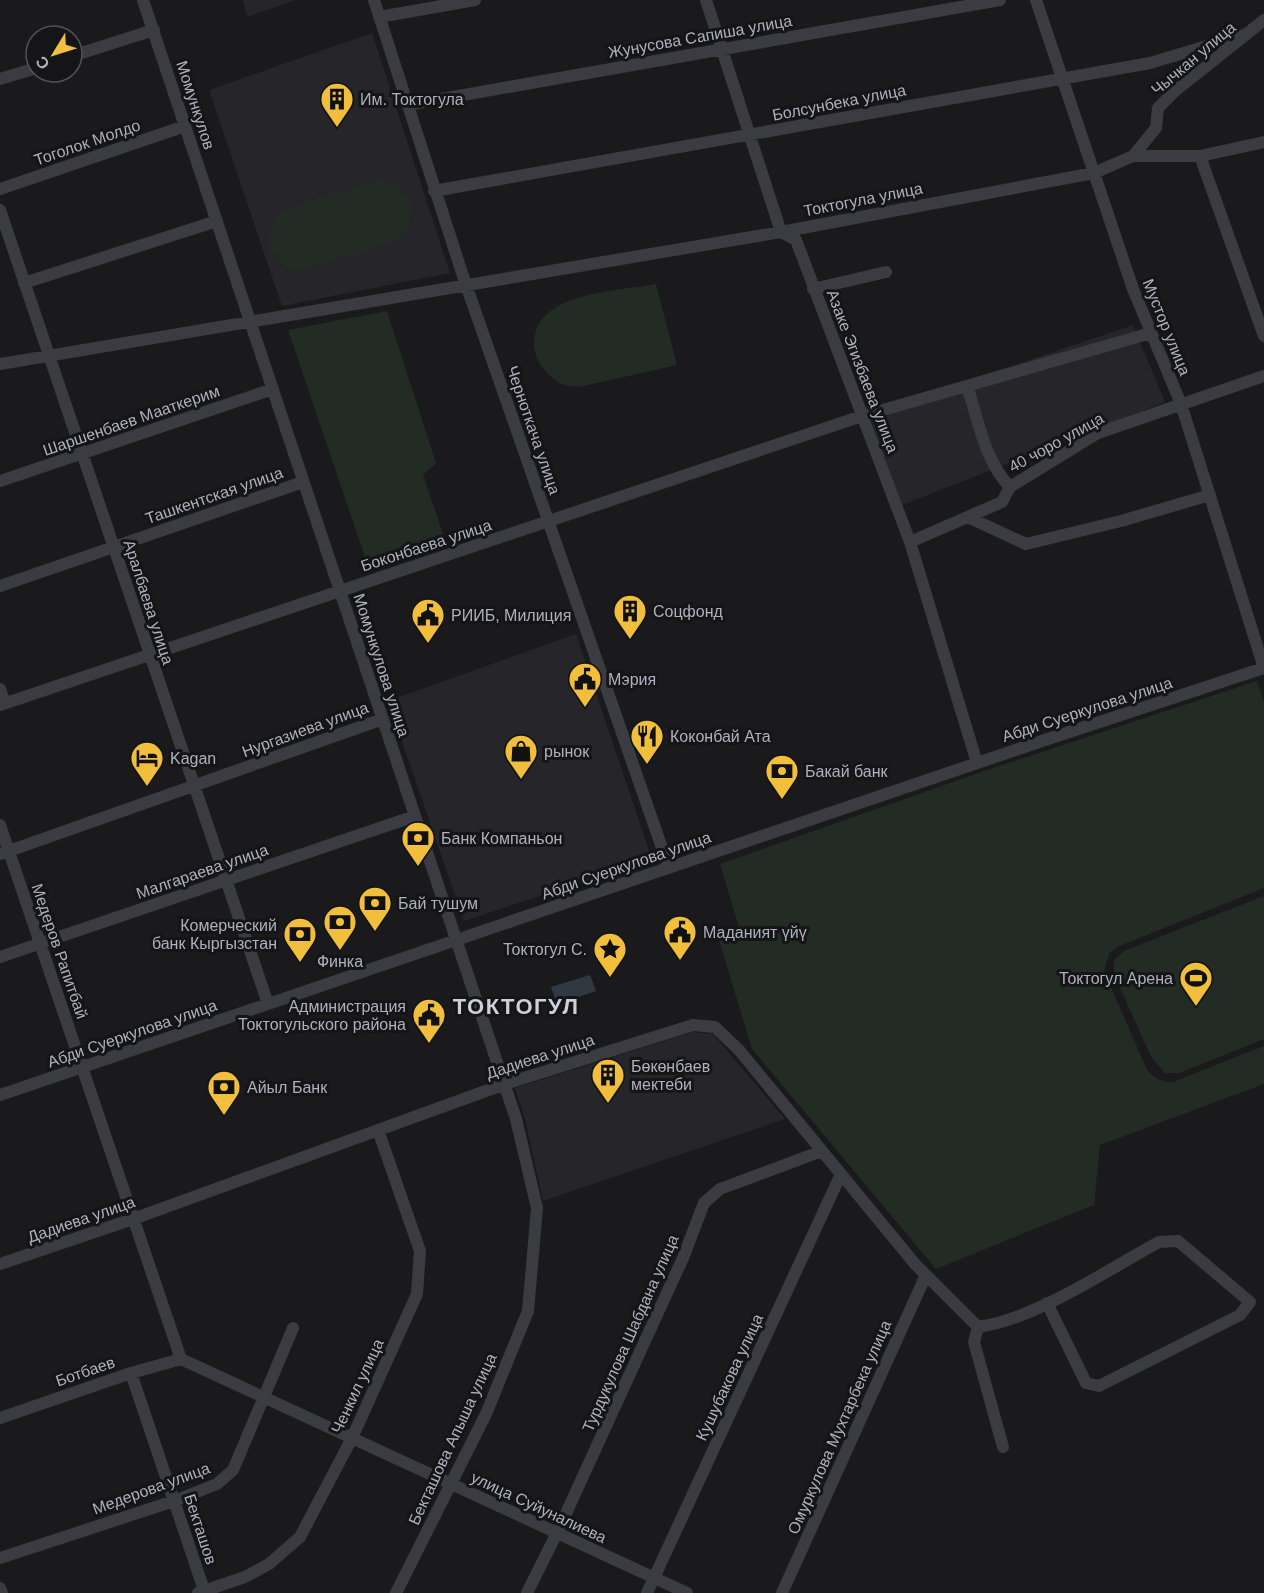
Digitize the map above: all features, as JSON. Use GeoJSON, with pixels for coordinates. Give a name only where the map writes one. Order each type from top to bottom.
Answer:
{"type":"FeatureCollection","features":[{"type":"Feature","properties":{"kind":"street","name":"Момункулов"},"geometry":{"type":"LineString","coordinates":[[144,0],[217,221]]}},
{"type":"Feature","properties":{"kind":"street","name":"Черноткача улица"},"geometry":{"type":"LineString","coordinates":[[374,0],[434,191],[669,868]]}},
{"type":"Feature","properties":{"kind":"street"},"geometry":{"type":"LineString","coordinates":[[379,17],[475,0]]}},
{"type":"Feature","properties":{"kind":"street","name":"Азаке Эгизбаева улица"},"geometry":{"type":"LineString","coordinates":[[706,0],[782,232],[796,240],[910,542],[977,763]]}},
{"type":"Feature","properties":{"kind":"street","name":"Жунусова Сапиша улица"},"geometry":{"type":"LineString","coordinates":[[407,105],[999,0]]}},
{"type":"Feature","properties":{"kind":"street","name":"Мустор улица"},"geometry":{"type":"LineString","coordinates":[[1036,0],[1133,289],[1181,404],[1264,668]]}},
{"type":"Feature","properties":{"kind":"street","name":"Чычкан улица"},"geometry":{"type":"LineString","coordinates":[[1133,156],[1156,128],[1158,108],[1175,91],[1264,20]]}},
{"type":"Feature","properties":{"kind":"street"},"geometry":{"type":"LineString","coordinates":[[84,52],[153,30]]}},
{"type":"Feature","properties":{"kind":"street","name":"Болсунбека улица"},"geometry":{"type":"LineString","coordinates":[[434,191],[1150,63],[1247,34]]}},
{"type":"Feature","properties":{"kind":"street"},"geometry":{"type":"LineString","coordinates":[[0,79],[24,72]]}},
{"type":"Feature","properties":{"kind":"street","name":"Тоголок Молдо"},"geometry":{"type":"LineString","coordinates":[[0,189],[185,126]]}},
{"type":"Feature","properties":{"kind":"street","name":"Токтогула улица"},"geometry":{"type":"LineString","coordinates":[[0,364],[782,232],[1094,173],[1133,156],[1200,156],[1264,142]]}},
{"type":"Feature","properties":{"kind":"street"},"geometry":{"type":"LineString","coordinates":[[1200,156],[1264,336]]}},
{"type":"Feature","properties":{"kind":"street","name":"Аралбаева улица"},"geometry":{"type":"LineString","coordinates":[[0,210],[268,1004]]}},
{"type":"Feature","properties":{"kind":"street"},"geometry":{"type":"LineString","coordinates":[[24,283],[217,221]]}},
{"type":"Feature","properties":{"kind":"street","name":"Момункулова улица"},"geometry":{"type":"LineString","coordinates":[[217,221],[516,1119]]}},
{"type":"Feature","properties":{"kind":"street"},"geometry":{"type":"LineString","coordinates":[[813,289],[886,272]]}},
{"type":"Feature","properties":{"kind":"street","name":"Боконбаева улица"},"geometry":{"type":"LineString","coordinates":[[2,704],[862,416],[1151,333]]}},
{"type":"Feature","properties":{"kind":"street","name":"40 чоро улица"},"geometry":{"type":"LineString","coordinates":[[910,542],[1002,502],[1010,487],[1098,433],[1264,376]]}},
{"type":"Feature","properties":{"kind":"street"},"geometry":{"type":"LineString","coordinates":[[967,386],[990,454],[1002,479],[1010,487]]}},
{"type":"Feature","properties":{"kind":"street","name":"Шаршенбаев Мааткерим"},"geometry":{"type":"LineString","coordinates":[[0,481],[273,389]]}},
{"type":"Feature","properties":{"kind":"street","name":"Ташкентская улица"},"geometry":{"type":"LineString","coordinates":[[0,586],[303,482]]}},
{"type":"Feature","properties":{"kind":"street"},"geometry":{"type":"LineString","coordinates":[[968,517],[1026,544],[1121,521],[1210,495]]}},
{"type":"Feature","properties":{"kind":"street","name":"Абди Суеркулова улица"},"geometry":{"type":"LineString","coordinates":[[0,1095],[977,763],[1264,668]]}},
{"type":"Feature","properties":{"kind":"street"},"geometry":{"type":"LineString","coordinates":[[0,689],[2,704]]}},
{"type":"Feature","properties":{"kind":"street","name":"Нургазиева улица"},"geometry":{"type":"LineString","coordinates":[[4,853],[382,719]]}},
{"type":"Feature","properties":{"kind":"street","name":"Малгараева улица"},"geometry":{"type":"LineString","coordinates":[[0,957],[415,816]]}},
{"type":"Feature","properties":{"kind":"street","name":"Медеров Рапитбай"},"geometry":{"type":"LineString","coordinates":[[0,825],[4,853],[40,944],[182,1359]]}},
{"type":"Feature","properties":{"kind":"street","name":"Дадиева улица"},"geometry":{"type":"LineString","coordinates":[[0,1264],[133,1219],[505,1084],[693,1025],[715,1027],[739,1050],[926,1275],[978,1327]]}},
{"type":"Feature","properties":{"kind":"street","name":"Бекташова Апыша улица"},"geometry":{"type":"LineString","coordinates":[[396,1593],[486,1414],[528,1311],[537,1208],[516,1119]]}},
{"type":"Feature","properties":{"kind":"street","name":"Ченкил улица"},"geometry":{"type":"LineString","coordinates":[[202,1592],[245,1577],[269,1564],[300,1537],[351,1438],[417,1294],[420,1251],[378,1130]]}},
{"type":"Feature","properties":{"kind":"street","name":"Турдукулова Шабдана улица"},"geometry":{"type":"LineString","coordinates":[[527,1593],[557,1533],[683,1258],[704,1203],[720,1189],[822,1151]]}},
{"type":"Feature","properties":{"kind":"street","name":"Кушубакова улица"},"geometry":{"type":"LineString","coordinates":[[647,1593],[841,1174]]}},
{"type":"Feature","properties":{"kind":"street"},"geometry":{"type":"LineString","coordinates":[[1003,1447],[974,1342],[978,1327],[1000,1324],[1047,1303],[1159,1242],[1178,1241],[1250,1302],[1240,1315],[1099,1386],[1086,1383],[1047,1303]]}},
{"type":"Feature","properties":{"kind":"street","name":"Омуркулова Мухтарбека улица"},"geometry":{"type":"LineString","coordinates":[[782,1593],[926,1275]]}},
{"type":"Feature","properties":{"kind":"street","name":"Медерова улица"},"geometry":{"type":"LineString","coordinates":[[0,1558],[174,1501],[217,1484],[233,1470],[293,1328]]}},
{"type":"Feature","properties":{"kind":"street","name":"улица Суйуналиева"},"geometry":{"type":"LineString","coordinates":[[182,1359],[687,1593]]}},
{"type":"Feature","properties":{"kind":"street","name":"Ботбаев"},"geometry":{"type":"LineString","coordinates":[[0,1418],[131,1373],[182,1359]]}},
{"type":"Feature","properties":{"kind":"street","name":"Бекташов"},"geometry":{"type":"LineString","coordinates":[[131,1373],[202,1592]]}},
{"type":"Feature","properties":{"kind":"street"},"geometry":{"type":"LineString","coordinates":[[0,1588],[2,1593]]}},
{"type":"Feature","properties":{"kind":"shaded area"},"geometry":{"type":"Polygon","coordinates":[[[243,0],[296,0],[247,17],[243,0]]]}},
{"type":"Feature","properties":{"kind":"shaded area"},"geometry":{"type":"Polygon","coordinates":[[[372,33],[450,273],[282,306],[209,90],[372,33]]]}},
{"type":"Feature","properties":{"kind":"shaded area"},"geometry":{"type":"Polygon","coordinates":[[[380,180],[399,186],[409,198],[412,212],[408,228],[395,241],[301,272],[286,267],[276,258],[270,248],[269,232],[276,217],[309,201],[380,180]]]}},
{"type":"Feature","properties":{"kind":"shaded area"},"geometry":{"type":"Polygon","coordinates":[[[656,284],[677,365],[579,387],[557,381],[541,365],[535,350],[535,335],[541,321],[552,310],[585,296],[656,284]]]}},
{"type":"Feature","properties":{"kind":"shaded area"},"geometry":{"type":"Polygon","coordinates":[[[387,311],[436,463],[423,475],[444,537],[367,563],[288,330],[387,311]]]}},
{"type":"Feature","properties":{"kind":"shaded area"},"geometry":{"type":"Polygon","coordinates":[[[1133,325],[1165,402],[902,505],[869,414],[1133,325]]]}},
{"type":"Feature","properties":{"kind":"shaded area","name":"рынок"},"geometry":{"type":"Polygon","coordinates":[[[576,634],[652,859],[464,921],[388,701],[576,634]]]}},
{"type":"Feature","properties":{"kind":"shaded area"},"geometry":{"type":"Polygon","coordinates":[[[1257,681],[1264,702],[1264,888],[1117,947],[1109,954],[1104,971],[1147,1070],[1156,1078],[1173,1082],[1264,1046],[1264,1084],[1100,1145],[1094,1205],[936,1269],[752,1049],[718,937],[740,931],[720,864],[984,771],[1257,681]]]}},
{"type":"Feature","properties":{"kind":"shaded area","name":"Токтогул Арена"},"geometry":{"type":"Polygon","coordinates":[[[1264,896],[1264,1039],[1179,1073],[1165,1073],[1151,1057],[1114,974],[1114,960],[1124,951],[1264,896]]]}},
{"type":"Feature","properties":{"kind":"shaded area"},"geometry":{"type":"Polygon","coordinates":[[[590,975],[596,991],[557,1004],[551,987],[590,975]]]}},
{"type":"Feature","properties":{"kind":"shaded area"},"geometry":{"type":"Polygon","coordinates":[[[693,1032],[713,1034],[785,1119],[543,1201],[525,1119],[515,1088],[693,1032]]]}},
{"type":"Feature","properties":{"kind":"place","name":"Им. Токтогула"},"geometry":{"type":"Point","coordinates":[337,128]}},
{"type":"Feature","properties":{"kind":"place","name":"Соцфонд"},"geometry":{"type":"Point","coordinates":[630,640]}},
{"type":"Feature","properties":{"kind":"place","name":"РИИБ, Милиция"},"geometry":{"type":"Point","coordinates":[428,644]}},
{"type":"Feature","properties":{"kind":"place","name":"Мэрия"},"geometry":{"type":"Point","coordinates":[585,708]}},
{"type":"Feature","properties":{"kind":"place","name":"Коконбай Ата"},"geometry":{"type":"Point","coordinates":[647,765]}},
{"type":"Feature","properties":{"kind":"place","name":"рынок"},"geometry":{"type":"Point","coordinates":[521,780]}},
{"type":"Feature","properties":{"kind":"place","name":"Kagan"},"geometry":{"type":"Point","coordinates":[147,787]}},
{"type":"Feature","properties":{"kind":"place","name":"Бакай банк"},"geometry":{"type":"Point","coordinates":[782,800]}},
{"type":"Feature","properties":{"kind":"place","name":"Банк Компаньон"},"geometry":{"type":"Point","coordinates":[418,867]}},
{"type":"Feature","properties":{"kind":"place","name":"Бай тушум"},"geometry":{"type":"Point","coordinates":[375,932]}},
{"type":"Feature","properties":{"kind":"place","name":"Финка"},"geometry":{"type":"Point","coordinates":[340,951]}},
{"type":"Feature","properties":{"kind":"place","name":"Маданият үйү"},"geometry":{"type":"Point","coordinates":[680,961]}},
{"type":"Feature","properties":{"kind":"place","name":"Комерческий банк Кыргызстан"},"geometry":{"type":"Point","coordinates":[300,963]}},
{"type":"Feature","properties":{"kind":"place","name":"Токтогул С."},"geometry":{"type":"Point","coordinates":[610,978]}},
{"type":"Feature","properties":{"kind":"place","name":"Токтогул Арена"},"geometry":{"type":"Point","coordinates":[1196,1007]}},
{"type":"Feature","properties":{"kind":"place","name":"Администрация Токтогульского района"},"geometry":{"type":"Point","coordinates":[429,1044]}},
{"type":"Feature","properties":{"kind":"place","name":"Бөкөнбаев мектеби"},"geometry":{"type":"Point","coordinates":[608,1104]}},
{"type":"Feature","properties":{"kind":"place","name":"Айыл Банк"},"geometry":{"type":"Point","coordinates":[224,1116]}},
{"type":"Feature","properties":{"kind":"district","name":"ТОКТОГУЛ"},"geometry":{"type":"Point","coordinates":[516,1006]}}]}
